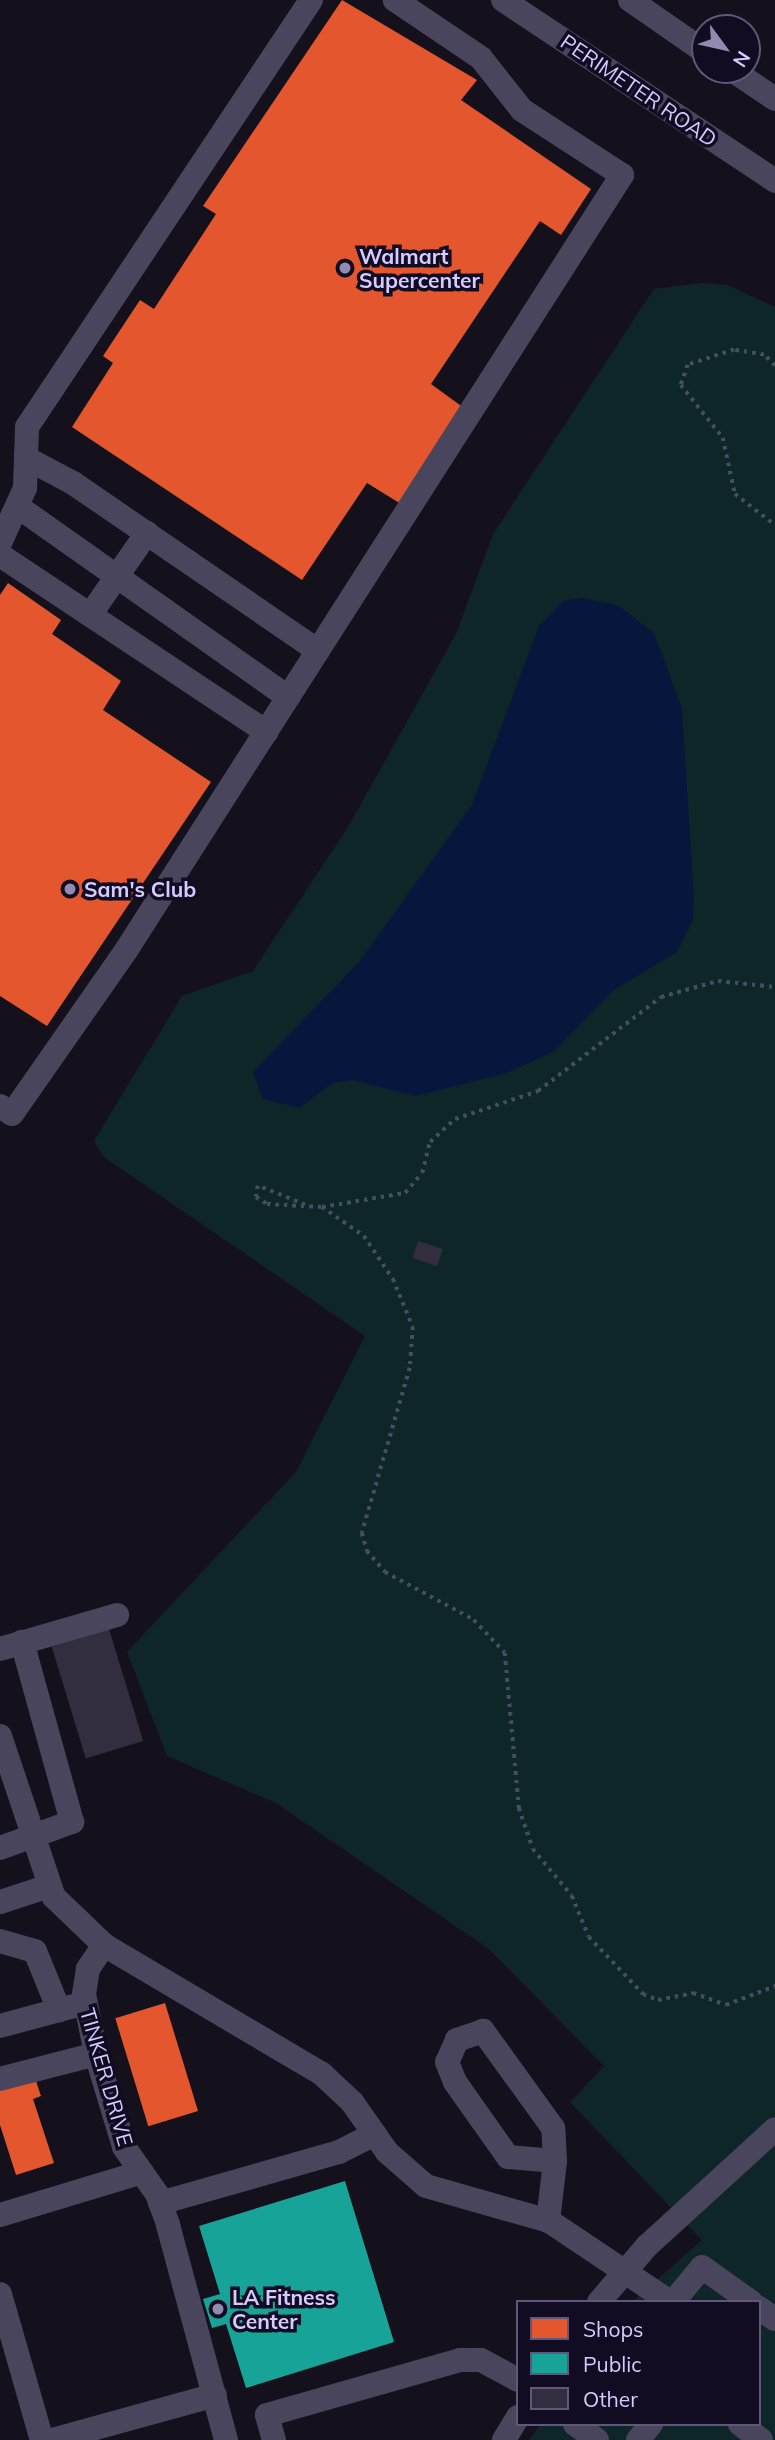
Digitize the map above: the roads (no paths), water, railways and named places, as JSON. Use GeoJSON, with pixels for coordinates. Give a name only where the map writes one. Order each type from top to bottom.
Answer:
{"type":"FeatureCollection","features":[{"type":"Feature","properties":{"kind":"street"},"geometry":{"type":"LineString","coordinates":[[0,543],[17,506],[26,458],[27,427],[311,0]]}},
{"type":"Feature","properties":{"kind":"street"},"geometry":{"type":"LineString","coordinates":[[0,1106],[12,1114],[266,732],[622,175],[522,110],[481,58],[395,0]]}},
{"type":"Feature","properties":{"kind":"street","name":"PERIMETER ROAD"},"geometry":{"type":"LineString","coordinates":[[503,0],[775,181]]}},
{"type":"Feature","properties":{"kind":"street"},"geometry":{"type":"LineString","coordinates":[[630,0],[691,42]]}},
{"type":"Feature","properties":{"kind":"street"},"geometry":{"type":"LineString","coordinates":[[753,84],[775,99]]}},
{"type":"Feature","properties":{"kind":"street"},"geometry":{"type":"LineString","coordinates":[[26,458],[147,533],[318,651]]}},
{"type":"Feature","properties":{"kind":"street"},"geometry":{"type":"LineString","coordinates":[[17,506],[288,697]]}},
{"type":"Feature","properties":{"kind":"street"},"geometry":{"type":"LineString","coordinates":[[90,615],[115,575],[147,533]]}},
{"type":"Feature","properties":{"kind":"street"},"geometry":{"type":"LineString","coordinates":[[0,555],[266,732]]}},
{"type":"Feature","properties":{"kind":"street"},"geometry":{"type":"LineString","coordinates":[[0,1848],[72,1822],[11,1646],[117,1615]]}},
{"type":"Feature","properties":{"kind":"street"},"geometry":{"type":"LineString","coordinates":[[0,1736],[49,1886],[104,1945],[322,2074],[426,2186],[548,2221],[668,2300]]}},
{"type":"Feature","properties":{"kind":"street"},"geometry":{"type":"LineString","coordinates":[[0,1902],[49,1886]]}},
{"type":"Feature","properties":{"kind":"street"},"geometry":{"type":"LineString","coordinates":[[0,1941],[35,1951],[55,2011]]}},
{"type":"Feature","properties":{"kind":"street","name":"TINKER DRIVE"},"geometry":{"type":"LineString","coordinates":[[104,1945],[88,1969],[85,2003],[96,2053],[124,2147],[160,2203],[226,2440]]}},
{"type":"Feature","properties":{"kind":"street"},"geometry":{"type":"LineString","coordinates":[[0,1948],[35,1969],[55,2011]]}},
{"type":"Feature","properties":{"kind":"street"},"geometry":{"type":"LineString","coordinates":[[0,2026],[85,2003]]}},
{"type":"Feature","properties":{"kind":"street"},"geometry":{"type":"LineString","coordinates":[[548,2221],[555,2161],[553,2129],[494,2042],[483,2031],[457,2040],[447,2062],[455,2082],[508,2157],[555,2161]]}},
{"type":"Feature","properties":{"kind":"street"},"geometry":{"type":"LineString","coordinates":[[0,2080],[96,2053]]}},
{"type":"Feature","properties":{"kind":"street"},"geometry":{"type":"LineString","coordinates":[[600,2300],[622,2271],[775,2129]]}},
{"type":"Feature","properties":{"kind":"street"},"geometry":{"type":"LineString","coordinates":[[160,2203],[339,2152],[375,2134]]}},
{"type":"Feature","properties":{"kind":"street"},"geometry":{"type":"LineString","coordinates":[[0,2215],[142,2172]]}},
{"type":"Feature","properties":{"kind":"street"},"geometry":{"type":"LineString","coordinates":[[673,2300],[702,2267],[748,2300]]}},
{"type":"Feature","properties":{"kind":"street"},"geometry":{"type":"LineString","coordinates":[[0,2294],[42,2440]]}},
{"type":"Feature","properties":{"kind":"street"},"geometry":{"type":"LineString","coordinates":[[274,2440],[267,2415],[460,2360],[481,2360],[516,2379]]}},
{"type":"Feature","properties":{"kind":"street"},"geometry":{"type":"LineString","coordinates":[[52,2440],[120,2431],[215,2395]]}},
{"type":"Feature","properties":{"kind":"street"},"geometry":{"type":"LineString","coordinates":[[504,2440],[516,2420]]}},
{"type":"Feature","properties":{"kind":"street"},"geometry":{"type":"LineString","coordinates":[[743,2426],[762,2440],[775,2424]]}},
{"type":"Feature","properties":{"kind":"street"},"geometry":{"type":"LineString","coordinates":[[578,2426],[597,2440]]}},
{"type":"Feature","properties":{"kind":"water"},"geometry":{"type":"Polygon","coordinates":[[[584,598],[619,606],[654,633],[682,708],[694,898],[693,920],[677,952],[614,990],[553,1052],[504,1074],[415,1096],[352,1080],[333,1083],[299,1108],[263,1099],[253,1072],[360,961],[472,805],[539,626],[564,600],[584,598]]]}},
{"type":"Feature","properties":{"kind":"place","name":"Walmart Supercenter"},"geometry":{"type":"Point","coordinates":[345,268]}},
{"type":"Feature","properties":{"kind":"place","name":"Sam's Club"},"geometry":{"type":"Point","coordinates":[70,889]}},
{"type":"Feature","properties":{"kind":"place","name":"LA Fitness Center"},"geometry":{"type":"Point","coordinates":[218,2309]}}]}
